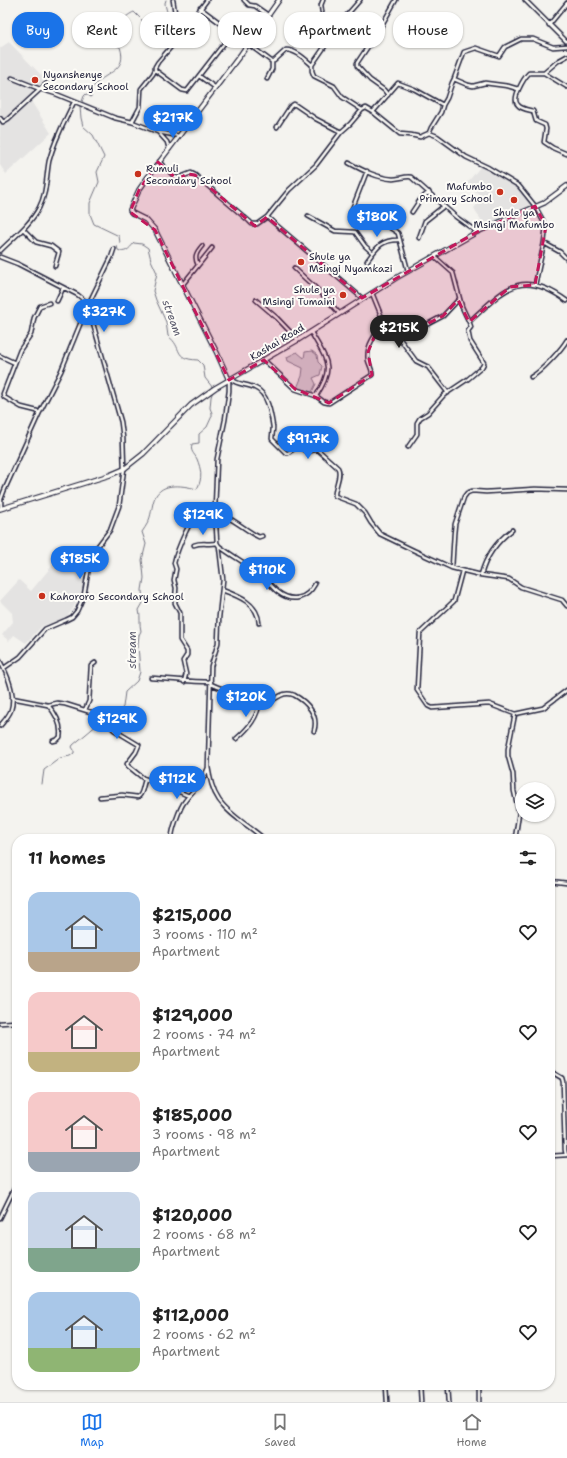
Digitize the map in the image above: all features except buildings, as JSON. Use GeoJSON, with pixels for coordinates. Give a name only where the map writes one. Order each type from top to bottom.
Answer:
{"type":"FeatureCollection","features":[{"type":"Feature","properties":{"kind":"street"},"geometry":{"type":"LineString","coordinates":[[174,0],[175,12]]}},
{"type":"Feature","properties":{"kind":"street"},"geometry":{"type":"LineString","coordinates":[[132,122],[140,107],[141,89],[150,79],[156,65],[207,0]]}},
{"type":"Feature","properties":{"kind":"street"},"geometry":{"type":"LineString","coordinates":[[244,0],[264,12]]}},
{"type":"Feature","properties":{"kind":"street"},"geometry":{"type":"LineString","coordinates":[[270,12],[279,0]]}},
{"type":"Feature","properties":{"kind":"street"},"geometry":{"type":"LineString","coordinates":[[322,12],[321,5],[323,0]]}},
{"type":"Feature","properties":{"kind":"street"},"geometry":{"type":"LineString","coordinates":[[360,0],[346,16],[312,65],[312,71],[314,76],[334,86],[342,97],[362,110]]}},
{"type":"Feature","properties":{"kind":"street"},"geometry":{"type":"LineString","coordinates":[[388,94],[370,80],[357,63],[379,30],[396,0]]}},
{"type":"Feature","properties":{"kind":"street"},"geometry":{"type":"LineString","coordinates":[[525,0],[567,42]]}},
{"type":"Feature","properties":{"kind":"street"},"geometry":{"type":"LineString","coordinates":[[549,24],[567,3]]}},
{"type":"Feature","properties":{"kind":"street"},"geometry":{"type":"LineString","coordinates":[[200,8],[218,21]]}},
{"type":"Feature","properties":{"kind":"street"},"geometry":{"type":"LineString","coordinates":[[429,134],[447,98],[463,53],[473,48],[497,56],[500,55],[505,46],[520,39],[533,39],[553,47],[567,46]]}},
{"type":"Feature","properties":{"kind":"street"},"geometry":{"type":"LineString","coordinates":[[155,70],[185,91],[190,88],[221,48]]}},
{"type":"Feature","properties":{"kind":"street"},"geometry":{"type":"LineString","coordinates":[[245,48],[168,152],[158,162],[139,190],[130,212],[146,220],[155,230],[230,379],[226,414],[217,459],[215,512],[223,580],[218,617],[218,643],[211,666],[208,767],[212,785],[222,804],[258,834]]}},
{"type":"Feature","properties":{"kind":"street"},"geometry":{"type":"LineString","coordinates":[[253,48],[272,62]]}},
{"type":"Feature","properties":{"kind":"street"},"geometry":{"type":"LineString","coordinates":[[272,62],[286,50],[289,50],[300,55],[312,65]]}},
{"type":"Feature","properties":{"kind":"street"},"geometry":{"type":"LineString","coordinates":[[544,74],[558,61],[567,56]]}},
{"type":"Feature","properties":{"kind":"street"},"geometry":{"type":"LineString","coordinates":[[267,79],[272,69],[272,62]]}},
{"type":"Feature","properties":{"kind":"street"},"geometry":{"type":"LineString","coordinates":[[567,87],[544,74],[529,73],[518,90],[516,102],[518,106],[533,111],[536,121],[546,127],[544,142],[567,154]]}},
{"type":"Feature","properties":{"kind":"street"},"geometry":{"type":"LineString","coordinates":[[199,76],[216,88]]}},
{"type":"Feature","properties":{"kind":"street"},"geometry":{"type":"LineString","coordinates":[[12,78],[115,118],[132,122],[158,132],[179,136]]}},
{"type":"Feature","properties":{"kind":"street"},"geometry":{"type":"LineString","coordinates":[[454,79],[473,86],[486,83],[508,86],[518,90]]}},
{"type":"Feature","properties":{"kind":"street"},"geometry":{"type":"LineString","coordinates":[[373,112],[398,83],[414,89],[443,105]]}},
{"type":"Feature","properties":{"kind":"street"},"geometry":{"type":"LineString","coordinates":[[0,118],[3,122],[5,121],[46,84]]}},
{"type":"Feature","properties":{"kind":"street"},"geometry":{"type":"LineString","coordinates":[[0,251],[24,229],[39,208],[45,191],[49,161],[55,139],[74,102]]}},
{"type":"Feature","properties":{"kind":"street"},"geometry":{"type":"LineString","coordinates":[[277,127],[290,107],[294,104],[316,119],[341,132]]}},
{"type":"Feature","properties":{"kind":"street"},"geometry":{"type":"LineString","coordinates":[[158,162],[175,177],[180,177],[191,173],[195,175],[252,224],[259,224],[267,217],[289,190],[316,165],[341,132],[362,110],[366,108],[400,134],[420,137],[429,134],[442,139],[466,157],[509,178],[519,186],[535,206],[546,226],[535,285]]}},
{"type":"Feature","properties":{"kind":"street"},"geometry":{"type":"LineString","coordinates":[[158,132],[167,142],[169,148],[168,152]]}},
{"type":"Feature","properties":{"kind":"street"},"geometry":{"type":"LineString","coordinates":[[349,163],[380,177],[389,179],[406,176],[411,177],[476,232]]}},
{"type":"Feature","properties":{"kind":"street"},"geometry":{"type":"LineString","coordinates":[[351,212],[367,171]]}},
{"type":"Feature","properties":{"kind":"street","name":"Kashai Road"},"geometry":{"type":"LineString","coordinates":[[1,509],[124,469],[158,441],[190,406],[230,379],[298,340],[372,292],[476,232],[544,202],[567,186]]}},
{"type":"Feature","properties":{"kind":"street"},"geometry":{"type":"LineString","coordinates":[[412,212],[420,200],[429,192]]}},
{"type":"Feature","properties":{"kind":"street"},"geometry":{"type":"LineString","coordinates":[[419,238],[425,221],[444,206]]}},
{"type":"Feature","properties":{"kind":"street"},"geometry":{"type":"LineString","coordinates":[[308,216],[334,231],[354,232],[372,253]]}},
{"type":"Feature","properties":{"kind":"street"},"geometry":{"type":"LineString","coordinates":[[267,217],[362,298]]}},
{"type":"Feature","properties":{"kind":"street"},"geometry":{"type":"LineString","coordinates":[[381,222],[397,232],[408,271]]}},
{"type":"Feature","properties":{"kind":"street"},"geometry":{"type":"LineString","coordinates":[[24,229],[36,242],[51,246],[59,252],[55,266]]}},
{"type":"Feature","properties":{"kind":"street"},"geometry":{"type":"LineString","coordinates":[[367,261],[372,253],[384,242],[390,240],[400,240]]}},
{"type":"Feature","properties":{"kind":"street"},"geometry":{"type":"LineString","coordinates":[[544,243],[560,252],[567,259]]}},
{"type":"Feature","properties":{"kind":"street"},"geometry":{"type":"LineString","coordinates":[[198,265],[195,260],[196,255],[202,246]]}},
{"type":"Feature","properties":{"kind":"street"},"geometry":{"type":"LineString","coordinates":[[183,284],[212,248]]}},
{"type":"Feature","properties":{"kind":"street"},"geometry":{"type":"LineString","coordinates":[[88,306],[114,249]]}},
{"type":"Feature","properties":{"kind":"street"},"geometry":{"type":"LineString","coordinates":[[408,447],[417,434],[417,423],[420,418],[428,413],[440,398],[468,379],[484,364],[484,361],[470,341],[468,331],[471,327],[459,299],[453,273],[435,256]]}},
{"type":"Feature","properties":{"kind":"street"},"geometry":{"type":"LineString","coordinates":[[0,257],[18,264],[81,297],[88,306],[119,415],[123,438],[124,469],[116,515],[110,530],[94,551],[90,560],[84,595],[77,611],[72,617],[45,629],[20,657],[4,668]]}},
{"type":"Feature","properties":{"kind":"street"},"geometry":{"type":"LineString","coordinates":[[294,268],[322,294],[339,313]]}},
{"type":"Feature","properties":{"kind":"street"},"geometry":{"type":"LineString","coordinates":[[469,322],[506,289],[519,284],[535,285],[552,291],[567,301]]}},
{"type":"Feature","properties":{"kind":"street"},"geometry":{"type":"LineString","coordinates":[[57,301],[63,288]]}},
{"type":"Feature","properties":{"kind":"street"},"geometry":{"type":"LineString","coordinates":[[372,292],[387,328],[400,339],[416,361],[428,367],[448,393]]}},
{"type":"Feature","properties":{"kind":"street"},"geometry":{"type":"LineString","coordinates":[[387,328],[403,326],[412,328],[426,325],[443,316],[459,299]]}},
{"type":"Feature","properties":{"kind":"street"},"geometry":{"type":"LineString","coordinates":[[256,300],[277,318],[298,340]]}},
{"type":"Feature","properties":{"kind":"street"},"geometry":{"type":"LineString","coordinates":[[39,414],[37,411],[21,407],[2,395],[20,350],[31,334],[34,318],[40,305],[48,303]]}},
{"type":"Feature","properties":{"kind":"street"},"geometry":{"type":"LineString","coordinates":[[1,509],[4,491],[39,414],[61,371],[84,315],[89,310]]}},
{"type":"Feature","properties":{"kind":"street"},"geometry":{"type":"LineString","coordinates":[[264,360],[295,389],[316,396],[329,404],[372,375],[368,352],[375,335],[385,325]]}},
{"type":"Feature","properties":{"kind":"street"},"geometry":{"type":"LineString","coordinates":[[311,332],[328,368],[326,380],[316,396]]}},
{"type":"Feature","properties":{"kind":"street"},"geometry":{"type":"LineString","coordinates":[[531,377],[537,374],[560,350],[567,340]]}},
{"type":"Feature","properties":{"kind":"street"},"geometry":{"type":"LineString","coordinates":[[0,356],[15,363]]}},
{"type":"Feature","properties":{"kind":"street"},"geometry":{"type":"LineString","coordinates":[[230,379],[258,389],[265,396],[273,427],[272,439],[286,453],[298,446],[307,452],[317,449],[338,468],[340,472],[335,487],[335,496],[356,504],[365,513],[371,524],[380,534],[452,568],[509,580],[521,587],[562,600],[567,606]]}},
{"type":"Feature","properties":{"kind":"street"},"geometry":{"type":"LineString","coordinates":[[452,568],[455,524],[464,497],[467,493],[472,491],[486,492],[535,489],[567,490]]}},
{"type":"Feature","properties":{"kind":"street"},"geometry":{"type":"LineString","coordinates":[[184,682],[186,674],[183,661],[187,655],[187,651],[180,640],[180,613],[175,603],[176,588],[174,580],[176,569],[174,563],[187,528],[199,512],[206,507],[215,508]]}},
{"type":"Feature","properties":{"kind":"street"},"geometry":{"type":"LineString","coordinates":[[215,512],[225,516],[253,535],[259,537],[262,536]]}},
{"type":"Feature","properties":{"kind":"street"},"geometry":{"type":"LineString","coordinates":[[481,575],[487,556],[504,535],[512,530]]}},
{"type":"Feature","properties":{"kind":"street"},"geometry":{"type":"LineString","coordinates":[[194,545],[199,543],[218,545],[262,576],[278,592],[292,599],[301,598],[310,592],[315,584]]}},
{"type":"Feature","properties":{"kind":"street"},"geometry":{"type":"LineString","coordinates":[[462,570],[454,601],[420,633],[417,690],[428,706],[432,708],[489,704],[515,714],[543,708],[567,690]]}},
{"type":"Feature","properties":{"kind":"street"},"geometry":{"type":"LineString","coordinates":[[222,590],[240,598],[254,608],[257,611],[259,623]]}},
{"type":"Feature","properties":{"kind":"street"},"geometry":{"type":"LineString","coordinates":[[0,661],[4,668],[12,698],[10,712],[0,726]]}},
{"type":"Feature","properties":{"kind":"street"},"geometry":{"type":"LineString","coordinates":[[86,710],[89,701],[91,666],[95,663]]}},
{"type":"Feature","properties":{"kind":"street"},"geometry":{"type":"LineString","coordinates":[[151,678],[166,678],[184,682],[210,683],[220,688],[260,700],[270,701],[282,694],[292,693],[311,708],[314,716],[314,731]]}},
{"type":"Feature","properties":{"kind":"street"},"geometry":{"type":"LineString","coordinates":[[12,698],[48,705],[62,703],[100,716],[114,730],[138,745],[136,752],[127,765],[146,779],[190,796]]}},
{"type":"Feature","properties":{"kind":"street"},"geometry":{"type":"LineString","coordinates":[[236,739],[257,716],[260,700]]}},
{"type":"Feature","properties":{"kind":"street"},"geometry":{"type":"LineString","coordinates":[[48,705],[57,718],[61,730],[59,739],[53,741]]}},
{"type":"Feature","properties":{"kind":"street"},"geometry":{"type":"LineString","coordinates":[[515,714],[508,756],[513,774],[514,792],[519,812],[516,834]]}},
{"type":"Feature","properties":{"kind":"street"},"geometry":{"type":"LineString","coordinates":[[173,834],[183,804],[202,782],[208,767]]}},
{"type":"Feature","properties":{"kind":"street"},"geometry":{"type":"LineString","coordinates":[[100,797],[127,795],[138,797],[142,793],[143,784],[146,779]]}},
{"type":"Feature","properties":{"kind":"street"},"geometry":{"type":"LineString","coordinates":[[555,882],[567,883]]}},
{"type":"Feature","properties":{"kind":"street"},"geometry":{"type":"LineString","coordinates":[[0,1023],[12,1022]]}},
{"type":"Feature","properties":{"kind":"street"},"geometry":{"type":"LineString","coordinates":[[555,1074],[562,1078],[563,1082],[565,1150],[567,1155],[555,1156]]}},
{"type":"Feature","properties":{"kind":"street"},"geometry":{"type":"LineString","coordinates":[[0,1218],[12,1193]]}},
{"type":"Feature","properties":{"kind":"street"},"geometry":{"type":"LineString","coordinates":[[386,1390],[387,1402]]}},
{"type":"Feature","properties":{"kind":"street"},"geometry":{"type":"LineString","coordinates":[[420,1390],[421,1402]]}},
{"type":"Feature","properties":{"kind":"street"},"geometry":{"type":"LineString","coordinates":[[448,1390],[449,1402]]}},
{"type":"Feature","properties":{"kind":"street"},"geometry":{"type":"LineString","coordinates":[[479,1390],[479,1402]]}},
{"type":"Feature","properties":{"kind":"highlighted area"},"geometry":{"type":"Polygon","coordinates":[[[158,162],[177,179],[188,174],[195,175],[255,226],[267,217],[362,298],[477,232],[535,206],[546,226],[535,285],[510,287],[469,322],[458,300],[443,316],[423,326],[410,328],[385,325],[375,335],[368,352],[372,375],[329,403],[295,389],[264,360],[229,380],[155,230],[130,212],[139,190],[158,162]]]}},
{"type":"Feature","properties":{"kind":"shaded area","name":"Nyanshenye Secondary School"},"geometry":{"type":"Polygon","coordinates":[[[9,42],[12,45],[12,48],[15,48],[43,77],[42,91],[31,101],[51,133],[6,174],[0,165],[0,48],[9,42]]]}},
{"type":"Feature","properties":{"kind":"shaded area","name":"Mafumbo Primary School"},"geometry":{"type":"Polygon","coordinates":[[[481,166],[520,186],[531,205],[484,225],[474,208],[483,198],[467,183],[481,166]]]}},
{"type":"Feature","properties":{"kind":"shaded area"},"geometry":{"type":"Polygon","coordinates":[[[312,351],[317,355],[318,362],[322,366],[320,375],[313,378],[316,384],[312,392],[297,388],[302,376],[303,368],[288,361],[287,357],[297,352],[304,358],[305,352],[312,351]]]}},
{"type":"Feature","properties":{"kind":"shaded area","name":"Kahororo Secondary School"},"geometry":{"type":"Polygon","coordinates":[[[66,549],[71,553],[65,563],[85,580],[83,590],[72,610],[66,618],[42,626],[26,643],[14,635],[9,641],[2,635],[13,622],[12,613],[0,601],[19,580],[31,591],[66,549]]]}},
{"type":"Feature","properties":{"kind":"waterway"},"geometry":{"type":"LineString","coordinates":[[166,0],[165,4],[167,12]]}},
{"type":"Feature","properties":{"kind":"waterway","name":"stream"},"geometry":{"type":"LineString","coordinates":[[140,18],[134,12],[118,23],[107,34],[106,37],[112,44],[120,47],[122,55],[121,61],[115,70],[100,80],[91,89],[91,97],[86,94],[84,96],[80,107],[83,126],[93,135],[104,157],[97,172],[99,182],[90,203],[90,214],[94,224],[119,236],[120,243],[117,246],[118,250],[125,251],[134,243],[142,244],[148,248],[151,260],[157,273],[153,291],[166,322],[168,336],[173,340],[181,355],[185,358],[198,360],[203,365],[205,378],[213,388]]}},
{"type":"Feature","properties":{"kind":"waterway","name":"stream"},"geometry":{"type":"LineString","coordinates":[[42,784],[44,770],[60,758],[70,756],[74,753],[72,747],[73,745],[104,719],[120,711],[123,707],[125,692],[137,681],[140,672],[138,644],[141,631],[139,610],[143,603],[142,590],[144,578],[142,560],[146,544],[142,532],[149,521],[153,503],[160,491],[171,486],[184,486],[197,489],[201,477],[197,459],[192,451],[192,444],[199,443],[199,434],[207,427],[212,416],[210,408],[213,391]]}},
{"type":"Feature","properties":{"kind":"place","name":"Nyanshenye Secondary School"},"geometry":{"type":"Point","coordinates":[35,80]}},
{"type":"Feature","properties":{"kind":"place","name":"Rumuli Secondary School"},"geometry":{"type":"Point","coordinates":[138,174]}},
{"type":"Feature","properties":{"kind":"place","name":"Mafumbo Primary School"},"geometry":{"type":"Point","coordinates":[500,192]}},
{"type":"Feature","properties":{"kind":"place","name":"Shule ya Msingi Mafumbo"},"geometry":{"type":"Point","coordinates":[514,200]}},
{"type":"Feature","properties":{"kind":"place","name":"Shule ya Msingi Nyamkazi"},"geometry":{"type":"Point","coordinates":[301,262]}},
{"type":"Feature","properties":{"kind":"place","name":"Shule ya Msingi Tumaini"},"geometry":{"type":"Point","coordinates":[343,295]}},
{"type":"Feature","properties":{"kind":"place","name":"Kahororo Secondary School"},"geometry":{"type":"Point","coordinates":[42,596]}}]}
